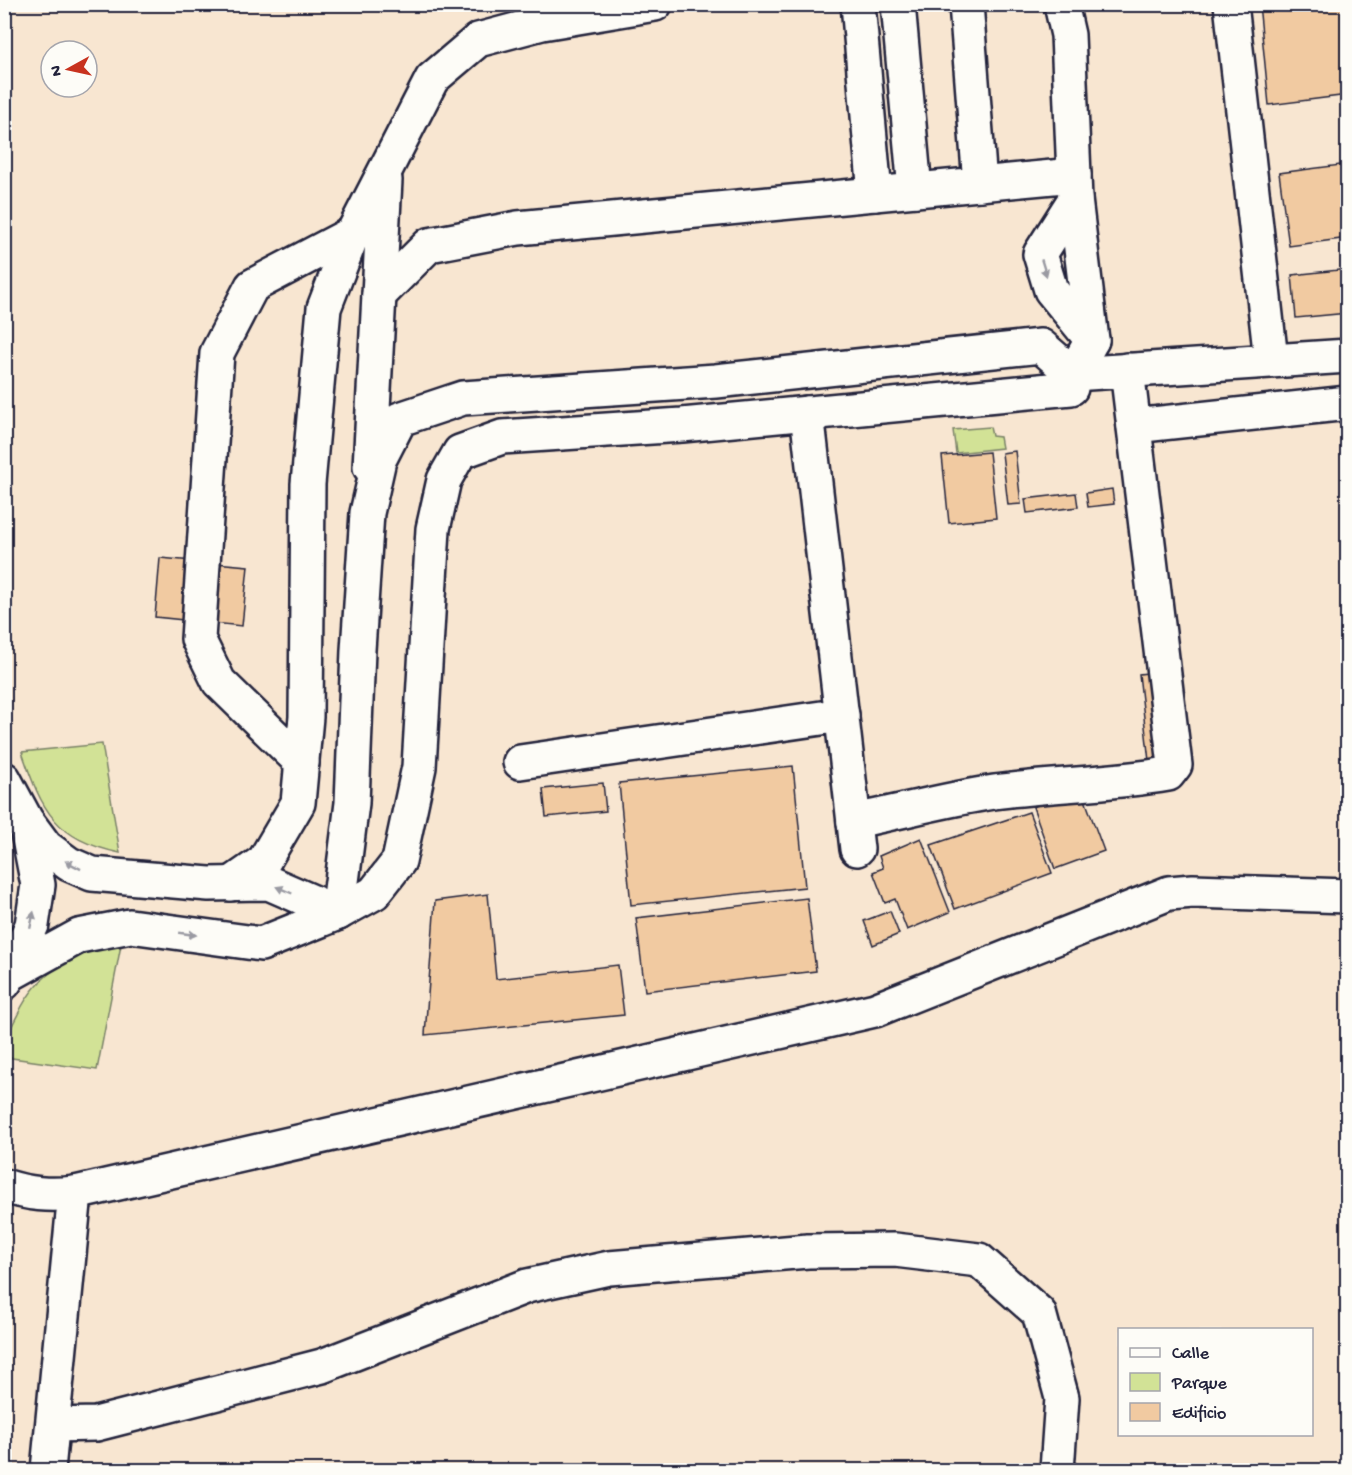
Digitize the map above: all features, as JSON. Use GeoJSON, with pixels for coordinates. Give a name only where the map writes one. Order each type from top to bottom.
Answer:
{"type":"FeatureCollection","features":[{"type":"Feature","properties":{"kind":"lane"},"geometry":{"type":"LineString","coordinates":[[231,884],[264,861],[287,826],[298,803],[306,717],[308,484],[324,308],[353,233],[432,79],[478,40],[542,23],[655,4]]}},
{"type":"Feature","properties":{"kind":"lane"},"geometry":{"type":"LineString","coordinates":[[858,4],[875,194]]}},
{"type":"Feature","properties":{"kind":"lane"},"geometry":{"type":"LineString","coordinates":[[898,4],[915,190]]}},
{"type":"Feature","properties":{"kind":"lane"},"geometry":{"type":"LineString","coordinates":[[966,4],[980,184]]}},
{"type":"Feature","properties":{"kind":"lane"},"geometry":{"type":"LineString","coordinates":[[7,978],[79,936],[130,926],[261,944],[338,913],[374,893],[399,861],[419,767],[433,529],[444,480],[460,452],[502,438],[1071,388],[1074,374],[1092,340],[1074,187],[1068,35],[1061,4]]}},
{"type":"Feature","properties":{"kind":"lane"},"geometry":{"type":"LineString","coordinates":[[1231,4],[1271,360]]}},
{"type":"Feature","properties":{"kind":"lane"},"geometry":{"type":"LineString","coordinates":[[338,913],[352,803],[357,650],[386,170]]}},
{"type":"Feature","properties":{"kind":"lane"},"geometry":{"type":"LineString","coordinates":[[379,296],[429,245],[518,228],[980,184],[1074,187]]}},
{"type":"Feature","properties":{"kind":"lane"},"geometry":{"type":"LineString","coordinates":[[302,763],[219,682],[198,639],[217,353],[252,286],[353,233]]}},
{"type":"Feature","properties":{"kind":"lane"},"geometry":{"type":"LineString","coordinates":[[366,529],[379,460],[400,419],[463,398],[716,381],[1041,346],[1074,374],[1347,356]]}},
{"type":"Feature","properties":{"kind":"lane"},"geometry":{"type":"LineString","coordinates":[[807,413],[856,835],[992,792],[1078,782],[1125,781],[1168,774],[1175,765],[1127,370]]}},
{"type":"Feature","properties":{"kind":"lane"},"geometry":{"type":"LineString","coordinates":[[1134,426],[1347,403]]}},
{"type":"Feature","properties":{"kind":"lane"},"geometry":{"type":"LineString","coordinates":[[520,762],[842,715]]}},
{"type":"Feature","properties":{"kind":"lane"},"geometry":{"type":"LineString","coordinates":[[4,778],[26,820],[46,847],[69,864],[92,874],[209,884],[269,883],[338,913]]}},
{"type":"Feature","properties":{"kind":"lane"},"geometry":{"type":"LineString","coordinates":[[7,978],[32,925],[38,885],[26,820]]}},
{"type":"Feature","properties":{"kind":"lane"},"geometry":{"type":"LineString","coordinates":[[4,1186],[30,1194],[52,1196],[75,1193],[875,1010],[1169,893],[1193,891],[1347,896]]}},
{"type":"Feature","properties":{"kind":"lane"},"geometry":{"type":"LineString","coordinates":[[48,1470],[75,1193]]}},
{"type":"Feature","properties":{"kind":"lane"},"geometry":{"type":"LineString","coordinates":[[53,1425],[96,1424],[322,1366],[527,1286],[609,1268],[808,1251],[895,1250],[979,1260],[1039,1313],[1062,1398],[1057,1470]]}},
{"type":"Feature","properties":{"kind":"shaded area"},"geometry":{"type":"Polygon","coordinates":[[[5,5],[1347,5],[1347,1470],[5,1470],[5,5]]]}},
{"type":"Feature","properties":{"kind":"green space"},"geometry":{"type":"Polygon","coordinates":[[[990,427],[992,436],[1000,437],[1002,448],[956,453],[953,430],[990,427]]]}},
{"type":"Feature","properties":{"kind":"green space"},"geometry":{"type":"Polygon","coordinates":[[[102,744],[120,853],[80,840],[54,819],[37,791],[22,752],[102,744]]]}},
{"type":"Feature","properties":{"kind":"green space"},"geometry":{"type":"Polygon","coordinates":[[[121,945],[97,1070],[5,1057],[10,1030],[36,986],[60,966],[74,958],[121,945]]]}},
{"type":"Feature","properties":{"kind":"building"},"geometry":{"type":"Polygon","coordinates":[[[1259,4],[1348,4],[1348,95],[1269,105],[1259,4]]]}},
{"type":"Feature","properties":{"kind":"building"},"geometry":{"type":"Polygon","coordinates":[[[1348,164],[1348,238],[1289,246],[1279,173],[1348,164]]]}},
{"type":"Feature","properties":{"kind":"building"},"geometry":{"type":"Polygon","coordinates":[[[1348,269],[1348,313],[1296,318],[1292,275],[1348,269]]]}},
{"type":"Feature","properties":{"kind":"building"},"geometry":{"type":"Polygon","coordinates":[[[1015,451],[1021,504],[1008,505],[1002,453],[1015,451]]]}},
{"type":"Feature","properties":{"kind":"building"},"geometry":{"type":"Polygon","coordinates":[[[989,452],[996,518],[949,523],[942,456],[989,452]]]}},
{"type":"Feature","properties":{"kind":"building"},"geometry":{"type":"Polygon","coordinates":[[[1112,489],[1114,504],[1088,507],[1086,493],[1112,489]]]}},
{"type":"Feature","properties":{"kind":"building"},"geometry":{"type":"Polygon","coordinates":[[[1076,493],[1078,507],[1027,513],[1025,499],[1076,493]]]}},
{"type":"Feature","properties":{"kind":"building"},"geometry":{"type":"Polygon","coordinates":[[[160,558],[248,566],[242,626],[155,617],[160,558]]]}},
{"type":"Feature","properties":{"kind":"building"},"geometry":{"type":"Polygon","coordinates":[[[1157,672],[1166,760],[1149,761],[1139,674],[1157,672]]]}},
{"type":"Feature","properties":{"kind":"building"},"geometry":{"type":"Polygon","coordinates":[[[793,766],[805,887],[631,905],[619,783],[793,766]]]}},
{"type":"Feature","properties":{"kind":"building"},"geometry":{"type":"Polygon","coordinates":[[[603,783],[606,811],[546,817],[543,789],[603,783]]]}},
{"type":"Feature","properties":{"kind":"building"},"geometry":{"type":"Polygon","coordinates":[[[1081,789],[1104,851],[1055,869],[1033,807],[1081,789]]]}},
{"type":"Feature","properties":{"kind":"building"},"geometry":{"type":"Polygon","coordinates":[[[1029,812],[1052,873],[955,909],[931,845],[1029,812]]]}},
{"type":"Feature","properties":{"kind":"building"},"geometry":{"type":"Polygon","coordinates":[[[921,838],[950,912],[907,930],[895,899],[885,903],[873,872],[883,868],[879,856],[921,838]]]}},
{"type":"Feature","properties":{"kind":"building"},"geometry":{"type":"Polygon","coordinates":[[[488,894],[496,979],[618,965],[624,1015],[425,1035],[435,901],[488,894]]]}},
{"type":"Feature","properties":{"kind":"building"},"geometry":{"type":"Polygon","coordinates":[[[807,898],[816,971],[645,991],[636,918],[807,898]]]}},
{"type":"Feature","properties":{"kind":"building"},"geometry":{"type":"Polygon","coordinates":[[[890,911],[899,934],[873,945],[864,921],[890,911]]]}}]}
